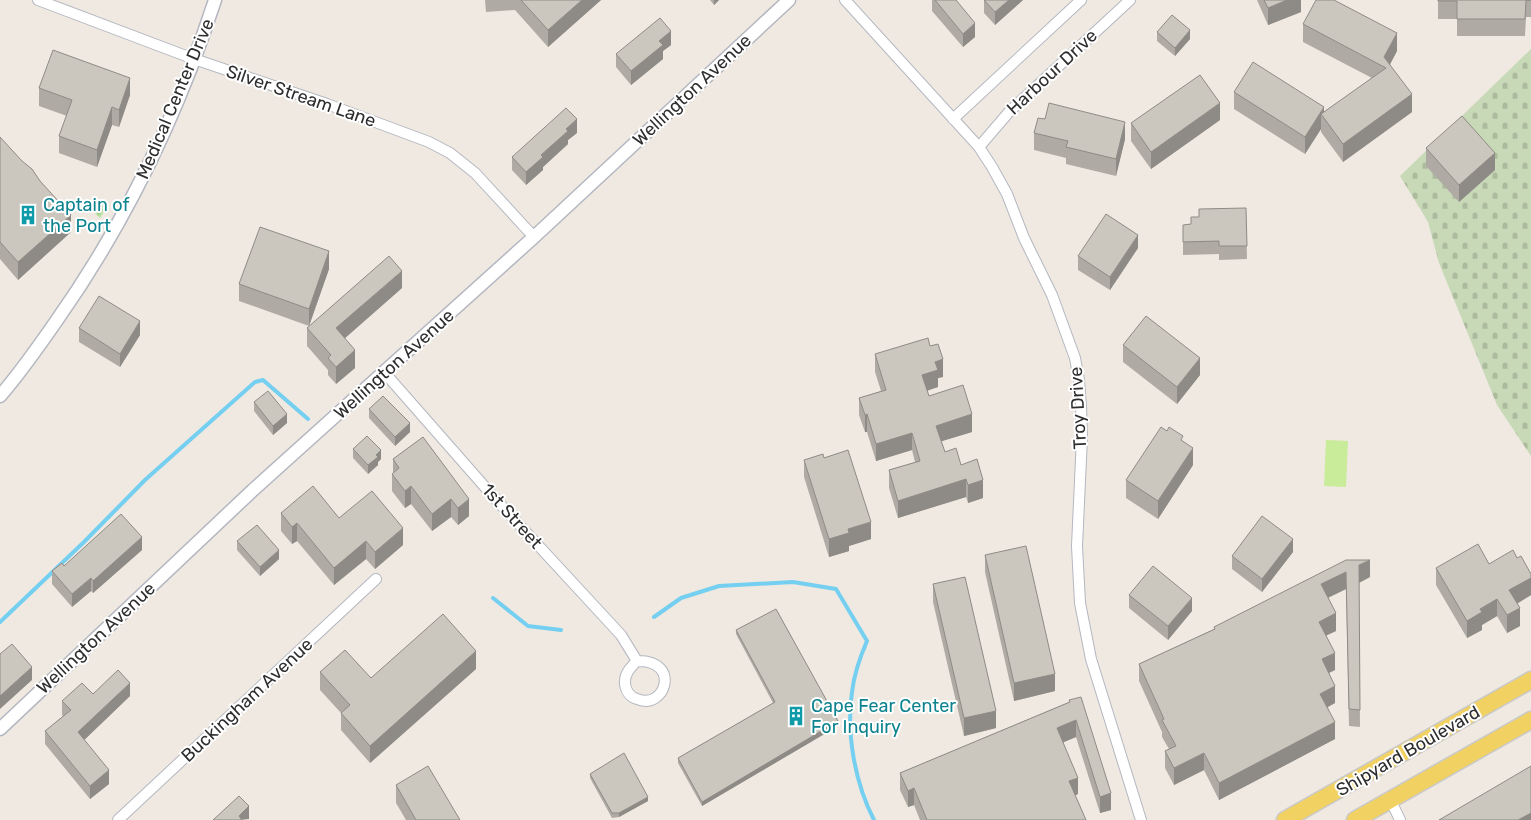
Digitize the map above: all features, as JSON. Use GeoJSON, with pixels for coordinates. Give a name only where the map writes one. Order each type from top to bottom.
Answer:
{"type":"FeatureCollection","features":[{"type":"Feature","properties":{"kind":"main road","name":"Shipyard Boulevard"},"geometry":{"type":"LineString","coordinates":[[1286,820],[1531,680]]}},
{"type":"Feature","properties":{"kind":"main road","name":"Shipyard Boulevard"},"geometry":{"type":"LineString","coordinates":[[1355,820],[1531,720]]}},
{"type":"Feature","properties":{"kind":"street","name":"Silver Stream Lane"},"geometry":{"type":"LineString","coordinates":[[38,0],[194,59],[327,104],[429,142],[450,153],[475,173],[534,237]]}},
{"type":"Feature","properties":{"kind":"street","name":"Medical Center Drive"},"geometry":{"type":"LineString","coordinates":[[0,396],[41,344],[77,293],[110,240],[167,126],[215,0]]}},
{"type":"Feature","properties":{"kind":"street","name":"Wellington Avenue"},"geometry":{"type":"LineString","coordinates":[[0,729],[254,490],[534,237],[789,0]]}},
{"type":"Feature","properties":{"kind":"street","name":"Troy Drive"},"geometry":{"type":"LineString","coordinates":[[845,0],[979,147],[1007,194],[1024,238],[1060,314],[1075,358],[1081,406],[1077,546],[1080,603],[1091,658],[1141,820]]}},
{"type":"Feature","properties":{"kind":"street"},"geometry":{"type":"LineString","coordinates":[[953,119],[1081,0]]}},
{"type":"Feature","properties":{"kind":"street","name":"Harbour Drive"},"geometry":{"type":"LineString","coordinates":[[979,147],[1009,112],[1130,0]]}},
{"type":"Feature","properties":{"kind":"street","name":"1st Street"},"geometry":{"type":"LineString","coordinates":[[384,372],[499,503],[621,636],[637,661]]}},
{"type":"Feature","properties":{"kind":"street","name":"Buckingham Avenue"},"geometry":{"type":"LineString","coordinates":[[118,820],[376,579]]}},
{"type":"Feature","properties":{"kind":"street"},"geometry":{"type":"LineString","coordinates":[[637,661],[652,662],[658,666],[665,678],[662,691],[652,700],[639,700],[628,693],[626,688],[625,676],[637,661]]}},
{"type":"Feature","properties":{"kind":"street"},"geometry":{"type":"LineString","coordinates":[[1391,801],[1400,820]]}},
{"type":"Feature","properties":{"kind":"green space"},"geometry":{"type":"Polygon","coordinates":[[[1531,49],[1531,456],[1497,405],[1439,263],[1428,222],[1400,176],[1531,49]]]}},
{"type":"Feature","properties":{"kind":"green space"},"geometry":{"type":"Polygon","coordinates":[[[98,202],[106,208],[100,218],[92,208],[98,202]]]}},
{"type":"Feature","properties":{"kind":"green space"},"geometry":{"type":"Polygon","coordinates":[[[1326,440],[1348,441],[1346,487],[1324,486],[1326,440]]]}},
{"type":"Feature","properties":{"kind":"building"},"geometry":{"type":"Polygon","coordinates":[[[521,0],[582,0],[548,30],[521,0]]]}},
{"type":"Feature","properties":{"kind":"building"},"geometry":{"type":"Polygon","coordinates":[[[935,0],[956,0],[975,23],[963,34],[935,0]]]}},
{"type":"Feature","properties":{"kind":"building"},"geometry":{"type":"Polygon","coordinates":[[[984,0],[1009,0],[995,12],[984,0]]]}},
{"type":"Feature","properties":{"kind":"building"},"geometry":{"type":"Polygon","coordinates":[[[1264,0],[1287,0],[1268,8],[1264,0]]]}},
{"type":"Feature","properties":{"kind":"building"},"geometry":{"type":"Polygon","coordinates":[[[1316,0],[1334,0],[1397,33],[1384,57],[1412,94],[1343,144],[1321,114],[1386,68],[1303,24],[1316,0]]]}},
{"type":"Feature","properties":{"kind":"building"},"geometry":{"type":"Polygon","coordinates":[[[1438,0],[1526,0],[1525,19],[1457,19],[1457,1],[1438,0]]]}},
{"type":"Feature","properties":{"kind":"building"},"geometry":{"type":"Polygon","coordinates":[[[1172,15],[1190,30],[1175,48],[1157,32],[1172,15]]]}},
{"type":"Feature","properties":{"kind":"building"},"geometry":{"type":"Polygon","coordinates":[[[660,18],[671,31],[659,41],[663,45],[631,71],[616,54],[660,18]]]}},
{"type":"Feature","properties":{"kind":"building"},"geometry":{"type":"Polygon","coordinates":[[[53,50],[130,78],[119,110],[112,107],[97,150],[59,136],[72,100],[39,88],[53,50]]]}},
{"type":"Feature","properties":{"kind":"building"},"geometry":{"type":"Polygon","coordinates":[[[1253,62],[1324,107],[1305,137],[1234,92],[1253,62]]]}},
{"type":"Feature","properties":{"kind":"building"},"geometry":{"type":"Polygon","coordinates":[[[1200,75],[1220,103],[1151,152],[1131,123],[1200,75]]]}},
{"type":"Feature","properties":{"kind":"building"},"geometry":{"type":"Polygon","coordinates":[[[1049,103],[1125,122],[1116,159],[1066,147],[1068,141],[1034,133],[1038,118],[1045,119],[1049,103]]]}},
{"type":"Feature","properties":{"kind":"building"},"geometry":{"type":"Polygon","coordinates":[[[566,108],[577,119],[566,129],[568,131],[541,155],[543,157],[526,172],[512,157],[566,108]]]}},
{"type":"Feature","properties":{"kind":"building"},"geometry":{"type":"Polygon","coordinates":[[[1462,116],[1495,153],[1459,185],[1426,148],[1462,116]]]}},
{"type":"Feature","properties":{"kind":"building","name":"Captain of the Port"},"geometry":{"type":"Polygon","coordinates":[[[0,137],[32,169],[40,181],[71,215],[18,262],[0,242],[0,137]]]}},
{"type":"Feature","properties":{"kind":"building"},"geometry":{"type":"Polygon","coordinates":[[[1246,208],[1247,246],[1219,246],[1219,241],[1183,242],[1183,225],[1191,224],[1191,217],[1199,217],[1199,209],[1246,208]]]}},
{"type":"Feature","properties":{"kind":"building"},"geometry":{"type":"Polygon","coordinates":[[[1106,214],[1138,235],[1110,277],[1078,256],[1106,214]]]}},
{"type":"Feature","properties":{"kind":"building"},"geometry":{"type":"Polygon","coordinates":[[[260,227],[329,251],[309,309],[239,284],[260,227]]]}},
{"type":"Feature","properties":{"kind":"building"},"geometry":{"type":"Polygon","coordinates":[[[389,256],[402,271],[336,328],[355,350],[336,367],[328,358],[331,355],[307,328],[389,256]]]}},
{"type":"Feature","properties":{"kind":"building"},"geometry":{"type":"Polygon","coordinates":[[[99,296],[140,321],[120,354],[79,328],[99,296]]]}},
{"type":"Feature","properties":{"kind":"building"},"geometry":{"type":"Polygon","coordinates":[[[1146,316],[1200,358],[1177,387],[1123,345],[1146,316]]]}},
{"type":"Feature","properties":{"kind":"building"},"geometry":{"type":"Polygon","coordinates":[[[928,338],[930,346],[938,344],[943,359],[935,362],[938,370],[922,375],[929,396],[963,385],[972,414],[936,426],[945,452],[956,448],[961,465],[977,459],[983,480],[968,485],[966,479],[898,501],[889,470],[920,461],[912,433],[876,444],[867,414],[865,415],[859,398],[886,390],[875,354],[928,338]]]}},
{"type":"Feature","properties":{"kind":"building"},"geometry":{"type":"Polygon","coordinates":[[[268,391],[287,414],[273,426],[254,402],[268,391]]]}},
{"type":"Feature","properties":{"kind":"building"},"geometry":{"type":"Polygon","coordinates":[[[383,396],[410,423],[395,437],[369,409],[383,396]]]}},
{"type":"Feature","properties":{"kind":"building"},"geometry":{"type":"Polygon","coordinates":[[[1161,427],[1167,431],[1169,427],[1183,436],[1181,440],[1193,448],[1158,501],[1126,480],[1161,427]]]}},
{"type":"Feature","properties":{"kind":"building"},"geometry":{"type":"Polygon","coordinates":[[[367,436],[381,450],[376,455],[378,457],[368,465],[353,449],[367,436]]]}},
{"type":"Feature","properties":{"kind":"building"},"geometry":{"type":"Polygon","coordinates":[[[423,437],[469,499],[458,508],[451,499],[432,514],[411,486],[405,491],[392,474],[399,468],[393,459],[423,437]]]}},
{"type":"Feature","properties":{"kind":"building"},"geometry":{"type":"Polygon","coordinates":[[[848,450],[871,522],[848,529],[849,533],[829,539],[804,460],[823,454],[824,458],[848,450]]]}},
{"type":"Feature","properties":{"kind":"building"},"geometry":{"type":"Polygon","coordinates":[[[313,486],[339,518],[372,491],[403,528],[375,552],[366,541],[334,568],[297,523],[292,527],[281,513],[313,486]]]}},
{"type":"Feature","properties":{"kind":"building"},"geometry":{"type":"Polygon","coordinates":[[[121,514],[142,537],[93,581],[91,578],[72,594],[52,571],[62,563],[64,566],[121,514]]]}},
{"type":"Feature","properties":{"kind":"building"},"geometry":{"type":"Polygon","coordinates":[[[1262,516],[1293,539],[1262,579],[1232,556],[1262,516]]]}},
{"type":"Feature","properties":{"kind":"building"},"geometry":{"type":"Polygon","coordinates":[[[257,525],[279,550],[260,567],[237,541],[257,525]]]}},
{"type":"Feature","properties":{"kind":"building"},"geometry":{"type":"Polygon","coordinates":[[[1478,544],[1489,564],[1513,550],[1517,558],[1521,556],[1531,574],[1531,578],[1509,590],[1520,608],[1507,615],[1497,599],[1480,609],[1482,612],[1467,621],[1436,568],[1478,544]]]}},
{"type":"Feature","properties":{"kind":"building"},"geometry":{"type":"Polygon","coordinates":[[[1026,546],[1055,674],[1014,683],[985,555],[1026,546]]]}},
{"type":"Feature","properties":{"kind":"building"},"geometry":{"type":"Polygon","coordinates":[[[1346,560],[1370,560],[1359,565],[1360,710],[1349,709],[1346,572],[1321,584],[1336,613],[1319,622],[1335,653],[1322,659],[1335,686],[1320,694],[1335,722],[1219,783],[1204,753],[1174,768],[1165,751],[1176,746],[1162,720],[1164,719],[1139,664],[1215,629],[1214,627],[1346,560]]]}},
{"type":"Feature","properties":{"kind":"building"},"geometry":{"type":"Polygon","coordinates":[[[1153,566],[1192,598],[1168,626],[1129,595],[1153,566]]]}},
{"type":"Feature","properties":{"kind":"building"},"geometry":{"type":"Polygon","coordinates":[[[965,577],[996,711],[964,718],[933,584],[965,577]]]}},
{"type":"Feature","properties":{"kind":"building","name":"Cape Fear Center For Inquiry"},"geometry":{"type":"Polygon","coordinates":[[[776,609],[838,721],[702,802],[678,758],[775,702],[736,630],[776,609]]]}},
{"type":"Feature","properties":{"kind":"building"},"geometry":{"type":"Polygon","coordinates":[[[443,614],[476,651],[370,746],[341,713],[350,705],[320,672],[345,650],[371,678],[443,614]]]}},
{"type":"Feature","properties":{"kind":"building"},"geometry":{"type":"Polygon","coordinates":[[[12,644],[32,667],[0,696],[0,654],[12,644]]]}},
{"type":"Feature","properties":{"kind":"building"},"geometry":{"type":"Polygon","coordinates":[[[118,670],[130,683],[78,732],[109,770],[90,786],[45,731],[71,710],[62,701],[82,683],[93,694],[118,670]]]}},
{"type":"Feature","properties":{"kind":"building"},"geometry":{"type":"Polygon","coordinates":[[[1081,697],[1111,793],[1100,797],[1076,720],[1057,728],[1078,778],[1069,781],[1086,820],[927,820],[914,788],[908,791],[900,773],[1070,702],[1069,700],[1081,697]]]}},
{"type":"Feature","properties":{"kind":"building"},"geometry":{"type":"Polygon","coordinates":[[[624,753],[648,797],[619,813],[612,813],[590,774],[624,753]]]}},
{"type":"Feature","properties":{"kind":"building"},"geometry":{"type":"Polygon","coordinates":[[[428,766],[460,820],[416,820],[396,785],[428,766]]]}},
{"type":"Feature","properties":{"kind":"building"},"geometry":{"type":"Polygon","coordinates":[[[1531,766],[1531,813],[1518,820],[1439,820],[1531,766]]]}},
{"type":"Feature","properties":{"kind":"building"},"geometry":{"type":"Polygon","coordinates":[[[239,796],[249,806],[239,816],[242,820],[213,820],[239,796]]]}},
{"type":"Feature","properties":{"kind":"waterway"},"geometry":{"type":"LineString","coordinates":[[0,622],[84,542],[145,480],[255,382],[263,380],[308,419]]}},
{"type":"Feature","properties":{"kind":"waterway"},"geometry":{"type":"LineString","coordinates":[[654,617],[681,598],[719,586],[793,582],[836,589],[867,641],[854,679],[850,725],[857,774],[867,806],[874,820]]}},
{"type":"Feature","properties":{"kind":"waterway"},"geometry":{"type":"LineString","coordinates":[[493,598],[528,626],[561,630]]}},
{"type":"Feature","properties":{"kind":"place","name":"Captain of the Port"},"geometry":{"type":"Point","coordinates":[28,215]}},
{"type":"Feature","properties":{"kind":"place","name":"Cape Fear Center For Inquiry"},"geometry":{"type":"Point","coordinates":[796,716]}}]}
